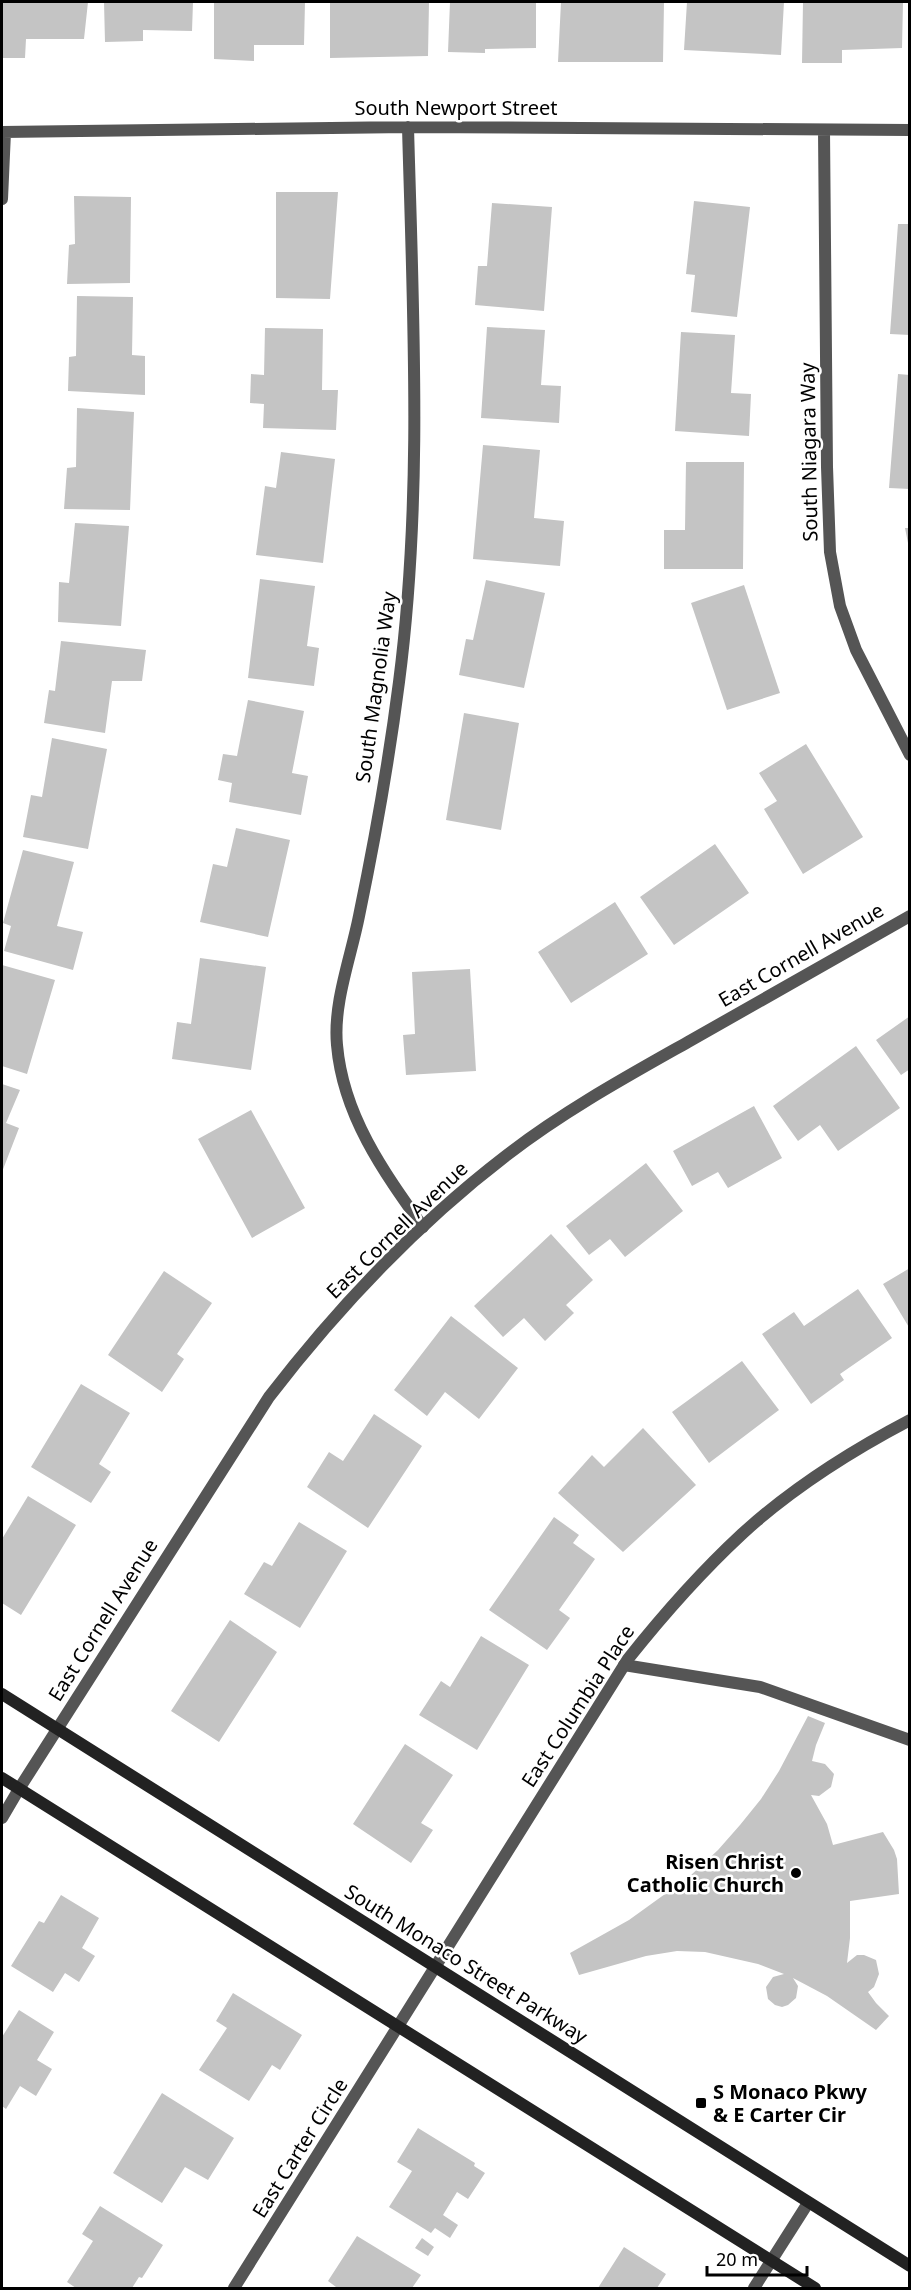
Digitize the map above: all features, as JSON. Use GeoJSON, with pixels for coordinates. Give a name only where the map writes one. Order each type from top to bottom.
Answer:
{"type":"FeatureCollection","features":[{"type":"Feature","properties":{"kind":"main road","name":"South Monaco Street Parkway"},"geometry":{"type":"LineString","coordinates":[[2,1694],[909,2266]]}},
{"type":"Feature","properties":{"kind":"main road"},"geometry":{"type":"LineString","coordinates":[[2,1778],[815,2289]]}},
{"type":"Feature","properties":{"kind":"street","name":"South Newport Street"},"geometry":{"type":"LineString","coordinates":[[3,132],[408,127],[909,130]]}},
{"type":"Feature","properties":{"kind":"street","name":"South Magnolia Way"},"geometry":{"type":"LineString","coordinates":[[408,127],[416,441],[409,598],[399,684],[377,822],[340,1001],[337,1042],[343,1081],[358,1126],[385,1173],[423,1227]]}},
{"type":"Feature","properties":{"kind":"street","name":"South Niagara Way"},"geometry":{"type":"LineString","coordinates":[[824,131],[830,552],[840,606],[856,650],[909,755]]}},
{"type":"Feature","properties":{"kind":"street"},"geometry":{"type":"LineString","coordinates":[[2,200],[3,132]]}},
{"type":"Feature","properties":{"kind":"street","name":"East Cornell Avenue"},"geometry":{"type":"LineString","coordinates":[[2,1818],[269,1397],[334,1317],[374,1273],[423,1227],[508,1154],[555,1120],[909,916]]}},
{"type":"Feature","properties":{"kind":"street","name":"East Columbia Place"},"geometry":{"type":"LineString","coordinates":[[398,2028],[624,1665],[664,1615],[700,1575],[776,1505],[821,1473],[909,1420]]}},
{"type":"Feature","properties":{"kind":"street"},"geometry":{"type":"LineString","coordinates":[[624,1665],[760,1688],[909,1740]]}},
{"type":"Feature","properties":{"kind":"street","name":"East Carter Circle"},"geometry":{"type":"LineString","coordinates":[[234,2289],[398,2028]]}},
{"type":"Feature","properties":{"kind":"street"},"geometry":{"type":"LineString","coordinates":[[754,2289],[808,2203]]}},
{"type":"Feature","properties":{"kind":"building"},"geometry":{"type":"Polygon","coordinates":[[[2,2],[88,2],[84,39],[26,39],[25,58],[2,58],[2,2]]]}},
{"type":"Feature","properties":{"kind":"building"},"geometry":{"type":"Polygon","coordinates":[[[104,2],[193,2],[192,31],[143,30],[143,41],[105,42],[104,2]]]}},
{"type":"Feature","properties":{"kind":"building"},"geometry":{"type":"Polygon","coordinates":[[[214,2],[305,2],[304,45],[254,45],[254,61],[214,59],[214,2]]]}},
{"type":"Feature","properties":{"kind":"building"},"geometry":{"type":"Polygon","coordinates":[[[330,2],[429,2],[428,56],[330,58],[330,2]]]}},
{"type":"Feature","properties":{"kind":"building"},"geometry":{"type":"Polygon","coordinates":[[[450,2],[536,2],[536,48],[485,49],[485,53],[448,52],[450,2]]]}},
{"type":"Feature","properties":{"kind":"building"},"geometry":{"type":"Polygon","coordinates":[[[561,2],[664,2],[663,62],[558,62],[561,2]]]}},
{"type":"Feature","properties":{"kind":"building"},"geometry":{"type":"Polygon","coordinates":[[[687,2],[784,2],[781,55],[684,50],[687,2]]]}},
{"type":"Feature","properties":{"kind":"building"},"geometry":{"type":"Polygon","coordinates":[[[803,2],[903,2],[902,48],[842,50],[842,63],[802,63],[803,2]]]}},
{"type":"Feature","properties":{"kind":"building"},"geometry":{"type":"Polygon","coordinates":[[[276,192],[338,192],[330,299],[276,298],[276,192]]]}},
{"type":"Feature","properties":{"kind":"building"},"geometry":{"type":"Polygon","coordinates":[[[74,196],[131,197],[130,283],[67,284],[69,245],[75,244],[74,196]]]}},
{"type":"Feature","properties":{"kind":"building"},"geometry":{"type":"Polygon","coordinates":[[[694,201],[750,207],[737,317],[691,312],[695,275],[686,274],[694,201]]]}},
{"type":"Feature","properties":{"kind":"building"},"geometry":{"type":"Polygon","coordinates":[[[492,203],[552,207],[544,311],[475,305],[478,266],[487,266],[492,203]]]}},
{"type":"Feature","properties":{"kind":"building"},"geometry":{"type":"Polygon","coordinates":[[[898,224],[910,224],[910,335],[890,334],[898,224]]]}},
{"type":"Feature","properties":{"kind":"building"},"geometry":{"type":"Polygon","coordinates":[[[77,296],[133,297],[132,355],[145,356],[145,395],[68,391],[69,357],[76,356],[77,296]]]}},
{"type":"Feature","properties":{"kind":"building"},"geometry":{"type":"Polygon","coordinates":[[[487,327],[545,330],[541,385],[561,386],[559,423],[481,418],[487,327]]]}},
{"type":"Feature","properties":{"kind":"building"},"geometry":{"type":"Polygon","coordinates":[[[265,328],[323,329],[322,390],[338,390],[336,430],[263,428],[264,404],[250,403],[251,374],[264,375],[265,328]]]}},
{"type":"Feature","properties":{"kind":"building"},"geometry":{"type":"Polygon","coordinates":[[[681,332],[735,335],[731,393],[751,394],[749,436],[675,431],[681,332]]]}},
{"type":"Feature","properties":{"kind":"building"},"geometry":{"type":"Polygon","coordinates":[[[898,374],[910,375],[910,489],[889,488],[898,374]]]}},
{"type":"Feature","properties":{"kind":"building"},"geometry":{"type":"Polygon","coordinates":[[[77,408],[134,412],[130,510],[64,509],[67,468],[76,467],[77,408]]]}},
{"type":"Feature","properties":{"kind":"building"},"geometry":{"type":"Polygon","coordinates":[[[483,445],[540,450],[534,518],[564,521],[560,566],[473,559],[483,445]]]}},
{"type":"Feature","properties":{"kind":"building"},"geometry":{"type":"Polygon","coordinates":[[[281,452],[335,459],[323,563],[256,555],[265,486],[276,488],[281,452]]]}},
{"type":"Feature","properties":{"kind":"building"},"geometry":{"type":"Polygon","coordinates":[[[686,462],[744,462],[743,569],[664,569],[664,530],[685,530],[686,462]]]}},
{"type":"Feature","properties":{"kind":"building"},"geometry":{"type":"Polygon","coordinates":[[[75,523],[129,526],[121,626],[58,622],[59,582],[69,583],[75,523]]]}},
{"type":"Feature","properties":{"kind":"building"},"geometry":{"type":"Polygon","coordinates":[[[905,528],[910,528],[910,543],[908,543],[905,528]]]}},
{"type":"Feature","properties":{"kind":"building"},"geometry":{"type":"Polygon","coordinates":[[[260,579],[315,586],[307,646],[319,648],[314,686],[248,678],[260,579]]]}},
{"type":"Feature","properties":{"kind":"building"},"geometry":{"type":"Polygon","coordinates":[[[486,580],[545,593],[524,688],[459,675],[466,639],[473,640],[486,580]]]}},
{"type":"Feature","properties":{"kind":"building"},"geometry":{"type":"Polygon","coordinates":[[[744,585],[780,693],[727,710],[691,603],[744,585]]]}},
{"type":"Feature","properties":{"kind":"building"},"geometry":{"type":"Polygon","coordinates":[[[61,641],[146,650],[142,681],[112,681],[105,733],[44,723],[49,690],[55,691],[61,641]]]}},
{"type":"Feature","properties":{"kind":"building"},"geometry":{"type":"Polygon","coordinates":[[[248,700],[304,711],[292,773],[308,776],[301,815],[229,802],[232,783],[218,780],[223,754],[237,756],[248,700]]]}},
{"type":"Feature","properties":{"kind":"building"},"geometry":{"type":"Polygon","coordinates":[[[464,713],[519,723],[501,830],[446,820],[464,713]]]}},
{"type":"Feature","properties":{"kind":"building"},"geometry":{"type":"Polygon","coordinates":[[[52,738],[107,749],[88,849],[23,837],[31,795],[42,797],[52,738]]]}},
{"type":"Feature","properties":{"kind":"building"},"geometry":{"type":"Polygon","coordinates":[[[806,744],[863,837],[803,874],[764,809],[777,801],[759,773],[806,744]]]}},
{"type":"Feature","properties":{"kind":"building"},"geometry":{"type":"Polygon","coordinates":[[[236,828],[290,840],[268,937],[200,922],[213,864],[227,867],[236,828]]]}},
{"type":"Feature","properties":{"kind":"building"},"geometry":{"type":"Polygon","coordinates":[[[715,844],[749,893],[674,945],[640,897],[715,844]]]}},
{"type":"Feature","properties":{"kind":"building"},"geometry":{"type":"Polygon","coordinates":[[[23,850],[74,862],[57,926],[83,932],[73,970],[4,951],[11,926],[3,923],[23,850]]]}},
{"type":"Feature","properties":{"kind":"building"},"geometry":{"type":"Polygon","coordinates":[[[615,902],[648,954],[571,1003],[538,952],[615,902]]]}},
{"type":"Feature","properties":{"kind":"building"},"geometry":{"type":"Polygon","coordinates":[[[200,958],[266,967],[251,1070],[172,1059],[177,1022],[191,1024],[200,958]]]}},
{"type":"Feature","properties":{"kind":"building"},"geometry":{"type":"Polygon","coordinates":[[[2,965],[55,980],[27,1074],[2,1066],[2,965]]]}},
{"type":"Feature","properties":{"kind":"building"},"geometry":{"type":"Polygon","coordinates":[[[470,969],[476,1071],[406,1075],[403,1035],[415,1034],[412,972],[470,969]]]}},
{"type":"Feature","properties":{"kind":"building"},"geometry":{"type":"Polygon","coordinates":[[[910,1016],[910,1069],[901,1075],[876,1040],[910,1016]]]}},
{"type":"Feature","properties":{"kind":"building"},"geometry":{"type":"Polygon","coordinates":[[[856,1046],[900,1108],[838,1151],[820,1125],[798,1141],[773,1106],[856,1046]]]}},
{"type":"Feature","properties":{"kind":"building"},"geometry":{"type":"Polygon","coordinates":[[[2,1084],[20,1090],[6,1123],[19,1128],[2,1172],[2,1084]]]}},
{"type":"Feature","properties":{"kind":"building"},"geometry":{"type":"Polygon","coordinates":[[[754,1106],[782,1158],[728,1188],[718,1172],[692,1186],[673,1151],[754,1106]]]}},
{"type":"Feature","properties":{"kind":"building"},"geometry":{"type":"Polygon","coordinates":[[[251,1110],[305,1208],[252,1238],[198,1139],[251,1110]]]}},
{"type":"Feature","properties":{"kind":"building"},"geometry":{"type":"Polygon","coordinates":[[[646,1163],[683,1211],[625,1257],[610,1239],[589,1255],[566,1226],[646,1163]]]}},
{"type":"Feature","properties":{"kind":"building"},"geometry":{"type":"Polygon","coordinates":[[[551,1234],[593,1280],[566,1305],[574,1313],[545,1341],[524,1318],[503,1337],[474,1306],[551,1234]]]}},
{"type":"Feature","properties":{"kind":"building"},"geometry":{"type":"Polygon","coordinates":[[[910,1268],[910,1329],[883,1284],[910,1268]]]}},
{"type":"Feature","properties":{"kind":"building"},"geometry":{"type":"Polygon","coordinates":[[[164,1271],[212,1303],[177,1354],[184,1359],[162,1392],[108,1355],[164,1271]]]}},
{"type":"Feature","properties":{"kind":"building"},"geometry":{"type":"Polygon","coordinates":[[[858,1289],[892,1338],[840,1374],[844,1380],[811,1404],[762,1334],[794,1312],[804,1326],[858,1289]]]}},
{"type":"Feature","properties":{"kind":"building"},"geometry":{"type":"Polygon","coordinates":[[[451,1316],[518,1368],[479,1419],[445,1392],[427,1416],[394,1390],[451,1316]]]}},
{"type":"Feature","properties":{"kind":"building"},"geometry":{"type":"Polygon","coordinates":[[[742,1361],[779,1410],[709,1463],[672,1412],[742,1361]]]}},
{"type":"Feature","properties":{"kind":"building"},"geometry":{"type":"Polygon","coordinates":[[[81,1384],[130,1413],[99,1464],[111,1472],[91,1503],[31,1467],[81,1384]]]}},
{"type":"Feature","properties":{"kind":"building"},"geometry":{"type":"Polygon","coordinates":[[[374,1414],[422,1446],[368,1528],[307,1487],[329,1452],[343,1461],[374,1414]]]}},
{"type":"Feature","properties":{"kind":"building"},"geometry":{"type":"Polygon","coordinates":[[[643,1428],[696,1485],[623,1552],[558,1493],[592,1455],[604,1467],[643,1428]]]}},
{"type":"Feature","properties":{"kind":"building"},"geometry":{"type":"Polygon","coordinates":[[[28,1496],[76,1525],[21,1615],[2,1603],[2,1539],[28,1496]]]}},
{"type":"Feature","properties":{"kind":"building"},"geometry":{"type":"Polygon","coordinates":[[[554,1517],[579,1535],[573,1543],[595,1559],[559,1610],[570,1618],[547,1650],[489,1610],[554,1517]]]}},
{"type":"Feature","properties":{"kind":"building"},"geometry":{"type":"Polygon","coordinates":[[[299,1522],[347,1551],[300,1628],[244,1594],[264,1562],[272,1566],[299,1522]]]}},
{"type":"Feature","properties":{"kind":"building"},"geometry":{"type":"Polygon","coordinates":[[[230,1620],[277,1652],[219,1742],[171,1711],[230,1620]]]}},
{"type":"Feature","properties":{"kind":"building"},"geometry":{"type":"Polygon","coordinates":[[[481,1636],[529,1665],[477,1750],[419,1715],[441,1681],[450,1687],[481,1636]]]}},
{"type":"Feature","properties":{"kind":"building","name":"Risen Christ Catholic Church"},"geometry":{"type":"Polygon","coordinates":[[[808,1716],[825,1723],[812,1761],[825,1764],[834,1774],[831,1787],[819,1796],[811,1795],[827,1824],[833,1845],[883,1832],[897,1859],[899,1894],[850,1901],[847,1963],[857,1955],[876,1960],[879,1974],[874,1987],[868,1992],[889,2016],[876,2030],[827,1996],[793,1978],[798,1986],[796,1998],[782,2007],[775,2005],[768,1999],[766,1987],[773,1977],[784,1974],[758,1964],[705,1952],[677,1951],[646,1956],[579,1975],[570,1953],[629,1920],[690,1876],[718,1850],[761,1799],[779,1771],[808,1716]]]}},
{"type":"Feature","properties":{"kind":"building"},"geometry":{"type":"Polygon","coordinates":[[[405,1744],[453,1775],[421,1823],[433,1830],[411,1863],[353,1824],[405,1744]]]}},
{"type":"Feature","properties":{"kind":"building"},"geometry":{"type":"Polygon","coordinates":[[[61,1895],[99,1918],[82,1948],[95,1956],[79,1982],[65,1973],[53,1992],[11,1966],[39,1921],[44,1923],[61,1895]]]}},
{"type":"Feature","properties":{"kind":"building"},"geometry":{"type":"Polygon","coordinates":[[[233,1993],[302,2035],[280,2070],[272,2065],[249,2101],[199,2070],[227,2028],[216,2021],[233,1993]]]}},
{"type":"Feature","properties":{"kind":"building"},"geometry":{"type":"Polygon","coordinates":[[[19,2010],[54,2032],[37,2060],[52,2069],[36,2096],[20,2086],[6,2109],[2,2106],[2,2037],[19,2010]]]}},
{"type":"Feature","properties":{"kind":"building"},"geometry":{"type":"Polygon","coordinates":[[[162,2093],[234,2138],[208,2180],[185,2167],[162,2203],[113,2173],[162,2093]]]}},
{"type":"Feature","properties":{"kind":"building"},"geometry":{"type":"Polygon","coordinates":[[[418,2128],[475,2163],[474,2166],[485,2173],[468,2199],[457,2192],[443,2215],[458,2225],[450,2238],[435,2228],[431,2233],[389,2207],[412,2171],[397,2162],[418,2128]]]}},
{"type":"Feature","properties":{"kind":"building"},"geometry":{"type":"Polygon","coordinates":[[[100,2206],[163,2245],[142,2278],[139,2277],[132,2288],[76,2288],[67,2282],[93,2241],[82,2234],[100,2206]]]}},
{"type":"Feature","properties":{"kind":"building"},"geometry":{"type":"Polygon","coordinates":[[[357,2236],[421,2275],[412,2288],[335,2288],[328,2281],[357,2236]]]}},
{"type":"Feature","properties":{"kind":"building"},"geometry":{"type":"Polygon","coordinates":[[[422,2238],[434,2247],[428,2256],[415,2248],[422,2238]]]}},
{"type":"Feature","properties":{"kind":"building"},"geometry":{"type":"Polygon","coordinates":[[[624,2247],[666,2274],[657,2288],[598,2288],[624,2247]]]}},
{"type":"Feature","properties":{"kind":"place","name":"Risen Christ Catholic Church"},"geometry":{"type":"Point","coordinates":[796,1873]}},
{"type":"Feature","properties":{"kind":"place","name":"S Monaco Pkwy & E Carter Cir"},"geometry":{"type":"Point","coordinates":[701,2103]}}]}
